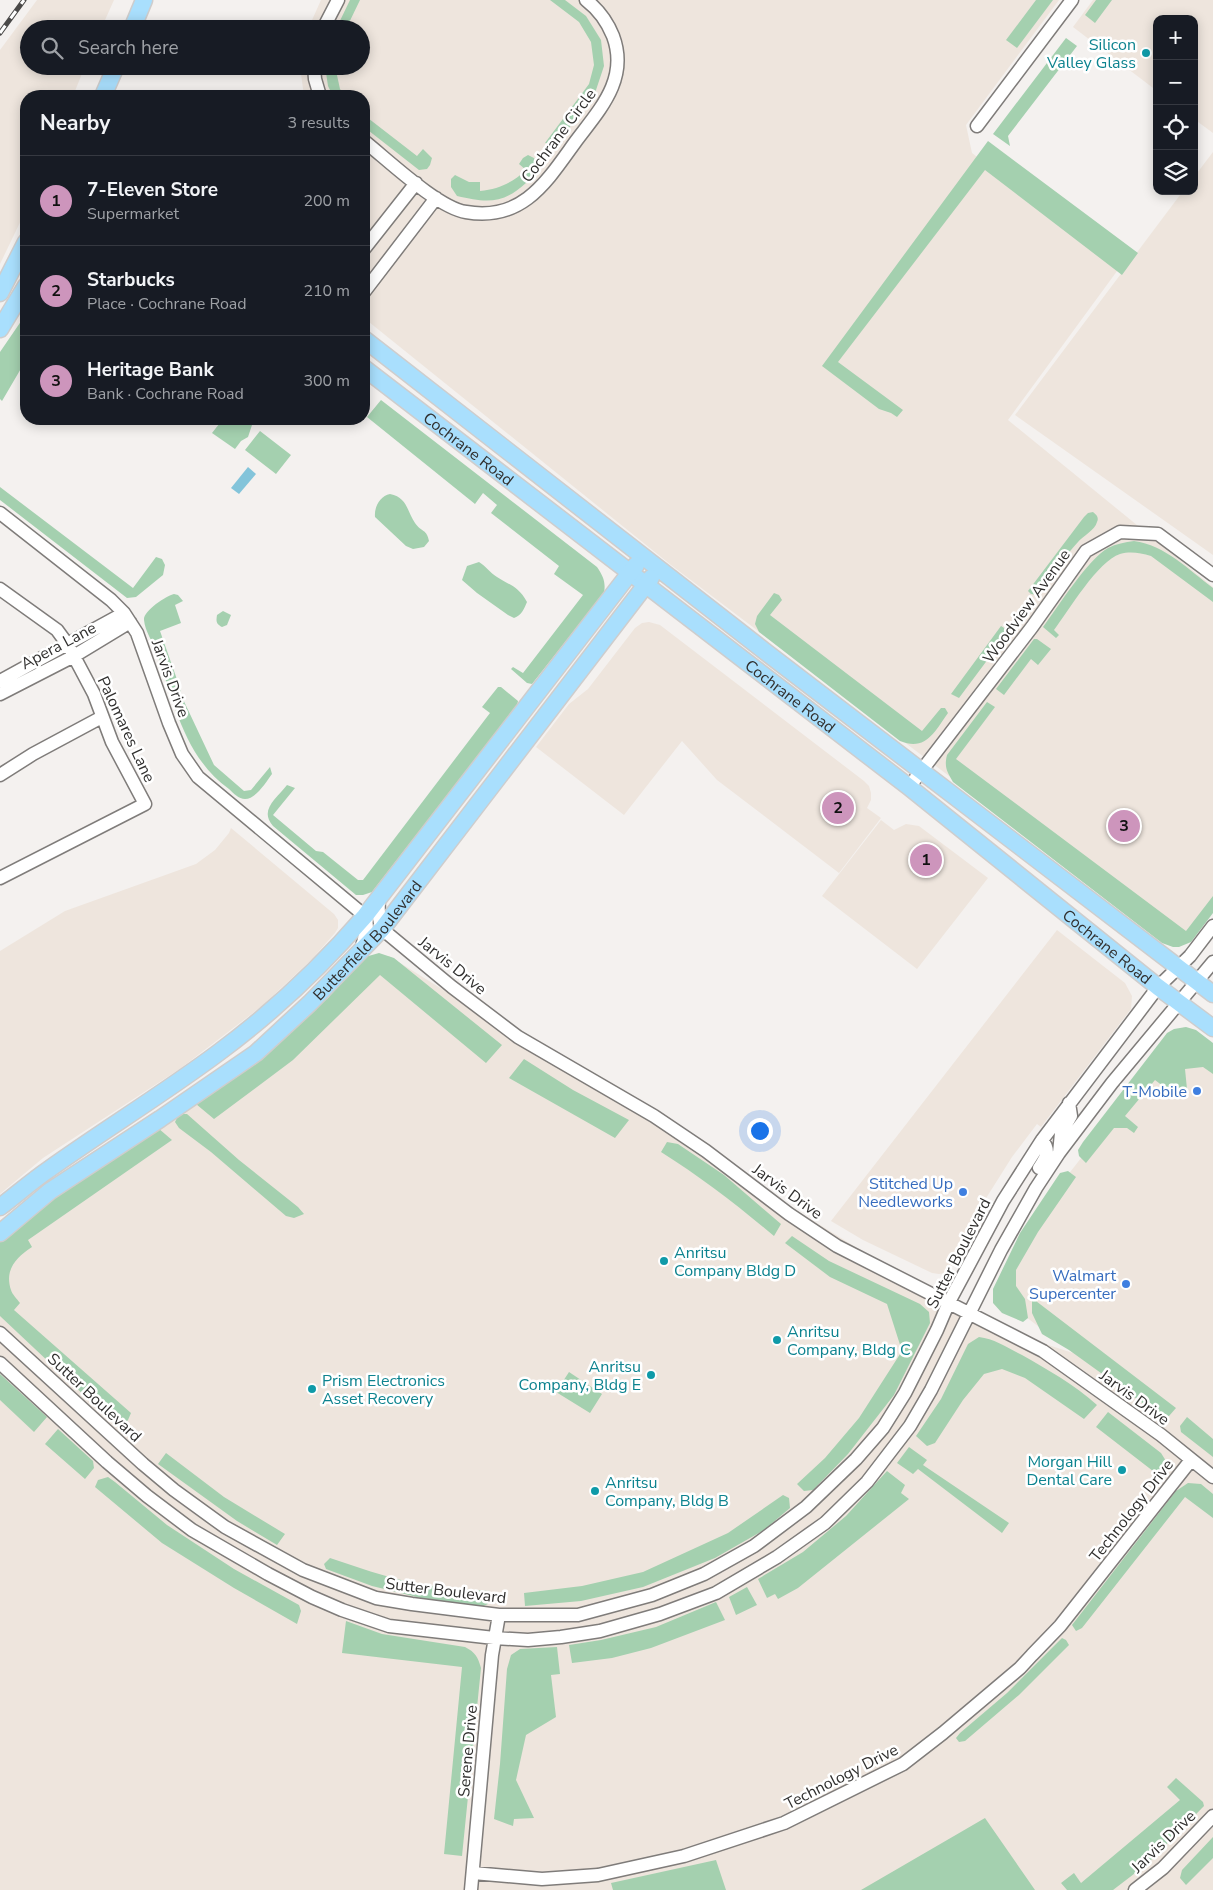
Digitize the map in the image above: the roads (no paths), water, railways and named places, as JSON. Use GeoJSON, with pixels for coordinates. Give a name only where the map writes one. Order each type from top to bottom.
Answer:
{"type":"FeatureCollection","features":[{"type":"Feature","properties":{"kind":"main road"},"geometry":{"type":"LineString","coordinates":[[136,20],[144,0]]}},
{"type":"Feature","properties":{"kind":"main road"},"geometry":{"type":"LineString","coordinates":[[106,90],[112,75]]}},
{"type":"Feature","properties":{"kind":"main road"},"geometry":{"type":"LineString","coordinates":[[0,293],[20,254]]}},
{"type":"Feature","properties":{"kind":"main road"},"geometry":{"type":"LineString","coordinates":[[0,329],[20,296]]}},
{"type":"Feature","properties":{"kind":"main road","name":"Cochrane Road"},"geometry":{"type":"LineString","coordinates":[[370,344],[658,568],[1213,994]]}},
{"type":"Feature","properties":{"kind":"main road","name":"Cochrane Road"},"geometry":{"type":"LineString","coordinates":[[370,373],[909,787],[1158,987],[1213,1028]]}},
{"type":"Feature","properties":{"kind":"main road","name":"Butterfield Boulevard"},"geometry":{"type":"LineString","coordinates":[[0,1207],[48,1170],[216,1054],[252,1027],[300,985],[365,916],[631,572],[642,555]]}},
{"type":"Feature","properties":{"kind":"main road","name":"Butterfield Boulevard"},"geometry":{"type":"LineString","coordinates":[[0,1234],[50,1191],[256,1053],[310,1003],[382,929],[658,568]]}},
{"type":"Feature","properties":{"kind":"street"},"geometry":{"type":"LineString","coordinates":[[328,20],[338,0]]}},
{"type":"Feature","properties":{"kind":"street","name":"Cochrane Circle"},"geometry":{"type":"LineString","coordinates":[[370,146],[436,198],[455,210],[491,214],[501,213],[531,197],[557,168],[605,103],[616,73],[617,52],[609,27],[596,8],[586,0]]}},
{"type":"Feature","properties":{"kind":"street"},"geometry":{"type":"LineString","coordinates":[[977,126],[1072,0]]}},
{"type":"Feature","properties":{"kind":"street"},"geometry":{"type":"LineString","coordinates":[[315,75],[318,90]]}},
{"type":"Feature","properties":{"kind":"street"},"geometry":{"type":"LineString","coordinates":[[370,241],[416,182]]}},
{"type":"Feature","properties":{"kind":"street"},"geometry":{"type":"LineString","coordinates":[[370,284],[436,198]]}},
{"type":"Feature","properties":{"kind":"street","name":"Jarvis Drive"},"geometry":{"type":"LineString","coordinates":[[0,513],[111,600],[127,618],[137,633],[144,649],[169,723],[182,754],[193,772],[365,916]]}},
{"type":"Feature","properties":{"kind":"street","name":"Woodview Avenue"},"geometry":{"type":"LineString","coordinates":[[909,787],[1032,627],[1086,551],[1120,532],[1158,534],[1213,575]]}},
{"type":"Feature","properties":{"kind":"street","name":"Palomares Lane"},"geometry":{"type":"LineString","coordinates":[[0,878],[145,804],[112,742],[94,694],[71,650],[57,630],[1,592]]}},
{"type":"Feature","properties":{"kind":"street","name":"Apera Lane"},"geometry":{"type":"LineString","coordinates":[[0,694],[127,618]]}},
{"type":"Feature","properties":{"kind":"street","name":"Apera Lane"},"geometry":{"type":"LineString","coordinates":[[0,681],[71,650]]}},
{"type":"Feature","properties":{"kind":"street"},"geometry":{"type":"LineString","coordinates":[[0,775],[33,754],[102,717]]}},
{"type":"Feature","properties":{"kind":"street"},"geometry":{"type":"LineString","coordinates":[[378,898],[379,924],[382,929]]}},
{"type":"Feature","properties":{"kind":"street"},"geometry":{"type":"LineString","coordinates":[[361,951],[363,937],[368,927],[365,916]]}},
{"type":"Feature","properties":{"kind":"street","name":"Sutter Boulevard"},"geometry":{"type":"LineString","coordinates":[[0,1333],[174,1490],[226,1527],[303,1570],[376,1598],[499,1615],[578,1614],[618,1606],[652,1595],[704,1574],[754,1546],[806,1508],[856,1459],[883,1428],[905,1393],[1003,1201],[1042,1140],[1158,987],[1190,956],[1213,926]]}},
{"type":"Feature","properties":{"kind":"street","name":"Jarvis Drive"},"geometry":{"type":"LineString","coordinates":[[382,929],[518,1037],[654,1116],[706,1151],[789,1214],[837,1246],[970,1312],[1043,1351],[1161,1435],[1213,1477]]}},
{"type":"Feature","properties":{"kind":"street"},"geometry":{"type":"LineString","coordinates":[[0,1363],[107,1462],[147,1496],[192,1530],[268,1574],[342,1610],[389,1626],[528,1640],[600,1631],[660,1614],[716,1593],[750,1574],[797,1544],[824,1523],[867,1482],[910,1426],[1001,1250],[1036,1188],[1059,1153],[1112,1084],[1213,962]]}},
{"type":"Feature","properties":{"kind":"street"},"geometry":{"type":"LineString","coordinates":[[1059,1153],[1061,1133],[1071,1116],[1069,1103]]}},
{"type":"Feature","properties":{"kind":"street"},"geometry":{"type":"LineString","coordinates":[[1036,1188],[1033,1177],[1047,1157],[1048,1152],[1047,1146],[1042,1140]]}},
{"type":"Feature","properties":{"kind":"street","name":"Technology Drive"},"geometry":{"type":"LineString","coordinates":[[473,1873],[542,1879],[598,1875],[684,1856],[784,1824],[903,1764],[1020,1668],[1049,1638],[1191,1460]]}},
{"type":"Feature","properties":{"kind":"street","name":"Serene Drive"},"geometry":{"type":"LineString","coordinates":[[471,1890],[494,1638],[499,1615]]}},
{"type":"Feature","properties":{"kind":"street","name":"Jarvis Drive"},"geometry":{"type":"LineString","coordinates":[[1135,1890],[1163,1868],[1213,1816]]}},
{"type":"Feature","properties":{"kind":"water"},"geometry":{"type":"Polygon","coordinates":[[[248,467],[256,474],[239,494],[231,488],[248,467]]]}},
{"type":"Feature","properties":{"kind":"railway"},"geometry":{"type":"LineString","coordinates":[[0,33],[24,0]]}},
{"type":"Feature","properties":{"kind":"place","name":"Silicon Valley Glass"},"geometry":{"type":"Point","coordinates":[1146,53]}},
{"type":"Feature","properties":{"kind":"place","name":"Starbucks"},"geometry":{"type":"Point","coordinates":[838,808]}},
{"type":"Feature","properties":{"kind":"place","name":"Heritage Bank"},"geometry":{"type":"Point","coordinates":[1124,826]}},
{"type":"Feature","properties":{"kind":"place","name":"7-Eleven Store"},"geometry":{"type":"Point","coordinates":[926,860]}},
{"type":"Feature","properties":{"kind":"place","name":"T-Mobile"},"geometry":{"type":"Point","coordinates":[1197,1091]}},
{"type":"Feature","properties":{"kind":"place","name":"Stitched Up Needleworks"},"geometry":{"type":"Point","coordinates":[963,1192]}},
{"type":"Feature","properties":{"kind":"place","name":"Anritsu Company Bldg D"},"geometry":{"type":"Point","coordinates":[664,1261]}},
{"type":"Feature","properties":{"kind":"place","name":"Walmart Supercenter"},"geometry":{"type":"Point","coordinates":[1126,1284]}},
{"type":"Feature","properties":{"kind":"place","name":"Anritsu Company, Bldg C"},"geometry":{"type":"Point","coordinates":[777,1340]}},
{"type":"Feature","properties":{"kind":"place","name":"Anritsu Company, Bldg E"},"geometry":{"type":"Point","coordinates":[651,1375]}},
{"type":"Feature","properties":{"kind":"place","name":"Prism Electronics Asset Recovery"},"geometry":{"type":"Point","coordinates":[312,1389]}},
{"type":"Feature","properties":{"kind":"place","name":"Morgan Hill Dental Care"},"geometry":{"type":"Point","coordinates":[1122,1470]}},
{"type":"Feature","properties":{"kind":"place","name":"Anritsu Company, Bldg B"},"geometry":{"type":"Point","coordinates":[595,1491]}}]}
